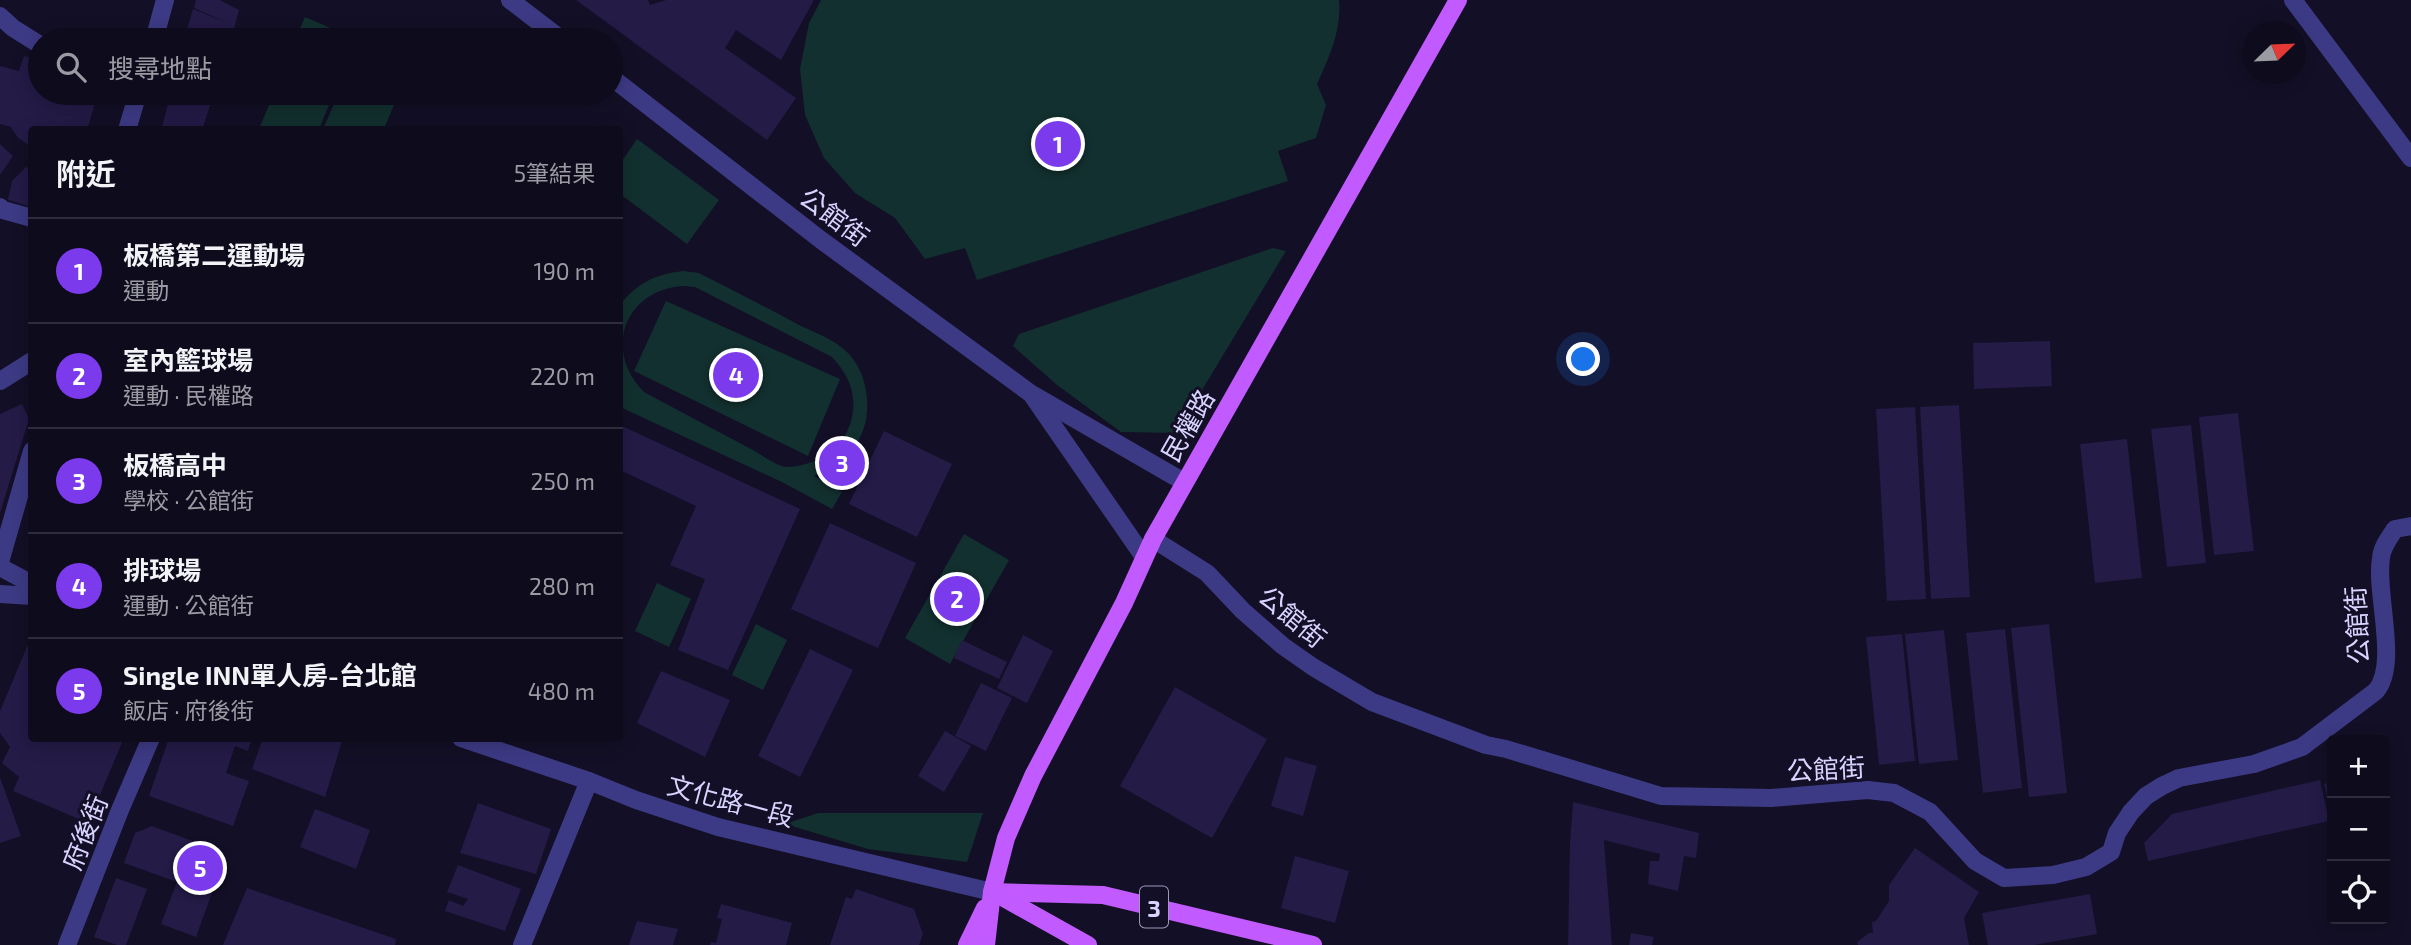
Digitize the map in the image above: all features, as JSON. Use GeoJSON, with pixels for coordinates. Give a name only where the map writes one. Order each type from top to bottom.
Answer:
{"type":"FeatureCollection","features":[{"type":"Feature","properties":{"kind":"main road","name":"民權路"},"geometry":{"type":"LineString","coordinates":[[986,945],[992,892],[1006,838],[1033,776],[1184,482],[1458,0]]}},
{"type":"Feature","properties":{"kind":"main road","name":"民權路"},"geometry":{"type":"LineString","coordinates":[[967,945],[992,892]]}},
{"type":"Feature","properties":{"kind":"main road","name":"文化路一段"},"geometry":{"type":"LineString","coordinates":[[992,892],[1088,945]]}},
{"type":"Feature","properties":{"kind":"main road","name":"文化路一段"},"geometry":{"type":"LineString","coordinates":[[992,892],[1103,895],[1313,945]]}},
{"type":"Feature","properties":{"kind":"street"},"geometry":{"type":"LineString","coordinates":[[157,28],[165,0]]}},
{"type":"Feature","properties":{"kind":"street"},"geometry":{"type":"LineString","coordinates":[[510,0],[546,28]]}},
{"type":"Feature","properties":{"kind":"street"},"geometry":{"type":"LineString","coordinates":[[2293,0],[2411,158]]}},
{"type":"Feature","properties":{"kind":"street"},"geometry":{"type":"LineString","coordinates":[[0,16],[13,29],[28,38]]}},
{"type":"Feature","properties":{"kind":"street","name":"公館街"},"geometry":{"type":"LineString","coordinates":[[623,87],[810,231],[1030,393]]}},
{"type":"Feature","properties":{"kind":"street"},"geometry":{"type":"LineString","coordinates":[[128,126],[134,105]]}},
{"type":"Feature","properties":{"kind":"street"},"geometry":{"type":"LineString","coordinates":[[1,210],[28,217]]}},
{"type":"Feature","properties":{"kind":"street"},"geometry":{"type":"LineString","coordinates":[[0,381],[28,364]]}},
{"type":"Feature","properties":{"kind":"street"},"geometry":{"type":"LineString","coordinates":[[1030,393],[1184,482]]}},
{"type":"Feature","properties":{"kind":"street"},"geometry":{"type":"LineString","coordinates":[[1030,393],[1144,557]]}},
{"type":"Feature","properties":{"kind":"street"},"geometry":{"type":"LineString","coordinates":[[28,463],[3,539],[0,565],[28,582]]}},
{"type":"Feature","properties":{"kind":"street","name":"公館街"},"geometry":{"type":"LineString","coordinates":[[1153,539],[1207,573],[1243,611],[1283,646],[1372,702],[1486,745],[1661,796],[1771,798],[1868,790],[1894,793],[1930,812],[1975,861],[2004,878],[2053,875],[2086,867],[2111,852],[2118,833],[2131,813],[2146,796],[2161,786],[2179,778],[2254,764],[2302,747],[2376,691],[2385,679],[2385,637],[2379,571],[2381,557],[2384,546],[2395,529],[2411,526]]}},
{"type":"Feature","properties":{"kind":"street"},"geometry":{"type":"LineString","coordinates":[[0,594],[28,596]]}},
{"type":"Feature","properties":{"kind":"street","name":"府後街"},"geometry":{"type":"LineString","coordinates":[[67,945],[149,742]]}},
{"type":"Feature","properties":{"kind":"street","name":"文化路一段"},"geometry":{"type":"LineString","coordinates":[[473,742],[718,827],[992,892]]}},
{"type":"Feature","properties":{"kind":"street"},"geometry":{"type":"LineString","coordinates":[[522,945],[589,781]]}},
{"type":"Feature","properties":{"kind":"green space"},"geometry":{"type":"Polygon","coordinates":[[[821,0],[1339,0],[1339,22],[1334,44],[1317,84],[1326,105],[1316,138],[1278,151],[1288,181],[977,280],[965,248],[925,259],[895,218],[855,193],[824,158],[805,115],[800,69],[809,23],[821,0]]]}},
{"type":"Feature","properties":{"kind":"green space"},"geometry":{"type":"Polygon","coordinates":[[[305,17],[330,28],[300,28],[305,17]]]}},
{"type":"Feature","properties":{"kind":"green space"},"geometry":{"type":"Polygon","coordinates":[[[269,105],[329,105],[320,126],[260,126],[269,105]]]}},
{"type":"Feature","properties":{"kind":"green space"},"geometry":{"type":"Polygon","coordinates":[[[334,105],[394,105],[385,126],[324,126],[334,105]]]}},
{"type":"Feature","properties":{"kind":"green space"},"geometry":{"type":"Polygon","coordinates":[[[637,139],[719,200],[687,244],[623,196],[623,160],[637,139]]]}},
{"type":"Feature","properties":{"kind":"green space"},"geometry":{"type":"Polygon","coordinates":[[[1273,248],[1286,251],[1176,433],[1121,432],[1057,385],[1013,346],[1019,334],[1273,248]]]}},
{"type":"Feature","properties":{"kind":"green space"},"geometry":{"type":"Polygon","coordinates":[[[673,272],[699,273],[832,341],[849,354],[862,377],[867,394],[867,411],[863,430],[854,448],[832,467],[814,476],[842,492],[832,509],[782,482],[623,408],[623,341],[623,302],[633,291],[655,278],[673,272]],[[683,286],[663,290],[646,298],[634,310],[626,325],[624,359],[631,376],[644,392],[782,466],[797,466],[817,460],[835,447],[847,431],[853,412],[853,395],[843,371],[832,357],[695,287],[683,286]]]}},
{"type":"Feature","properties":{"kind":"green space"},"geometry":{"type":"Polygon","coordinates":[[[666,301],[840,379],[808,456],[634,371],[666,301]]]}},
{"type":"Feature","properties":{"kind":"green space"},"geometry":{"type":"Polygon","coordinates":[[[964,534],[1009,560],[950,664],[905,638],[964,534]]]}},
{"type":"Feature","properties":{"kind":"green space"},"geometry":{"type":"Polygon","coordinates":[[[657,583],[691,599],[669,647],[635,631],[657,583]]]}},
{"type":"Feature","properties":{"kind":"green space"},"geometry":{"type":"Polygon","coordinates":[[[756,624],[787,640],[763,690],[732,675],[756,624]]]}},
{"type":"Feature","properties":{"kind":"green space"},"geometry":{"type":"Polygon","coordinates":[[[818,813],[983,813],[967,862],[868,849],[785,824],[818,813]]]}},
{"type":"Feature","properties":{"kind":"building"},"geometry":{"type":"Polygon","coordinates":[[[196,0],[220,0],[239,10],[234,28],[187,28],[193,9],[230,24],[194,8],[196,0]]]}},
{"type":"Feature","properties":{"kind":"building"},"geometry":{"type":"Polygon","coordinates":[[[576,0],[648,0],[650,5],[666,0],[814,0],[781,60],[736,30],[725,48],[796,98],[767,140],[623,34],[623,28],[614,28],[576,0]]]}},
{"type":"Feature","properties":{"kind":"building"},"geometry":{"type":"Polygon","coordinates":[[[24,56],[28,57],[28,105],[94,105],[88,126],[28,126],[28,144],[18,138],[11,127],[0,124],[0,66],[19,71],[24,56]]]}},
{"type":"Feature","properties":{"kind":"building"},"geometry":{"type":"Polygon","coordinates":[[[168,105],[210,105],[203,126],[162,126],[168,105]]]}},
{"type":"Feature","properties":{"kind":"building"},"geometry":{"type":"Polygon","coordinates":[[[0,144],[13,156],[0,175],[0,144]]]}},
{"type":"Feature","properties":{"kind":"building"},"geometry":{"type":"Polygon","coordinates":[[[28,167],[28,206],[8,200],[12,181],[28,167]]]}},
{"type":"Feature","properties":{"kind":"building"},"geometry":{"type":"Polygon","coordinates":[[[2050,341],[2052,386],[1974,389],[1973,343],[2050,341]]]}},
{"type":"Feature","properties":{"kind":"building"},"geometry":{"type":"Polygon","coordinates":[[[22,404],[28,422],[0,513],[0,414],[22,404]]]}},
{"type":"Feature","properties":{"kind":"building"},"geometry":{"type":"Polygon","coordinates":[[[1959,405],[1970,597],[1931,599],[1920,407],[1959,405]]]}},
{"type":"Feature","properties":{"kind":"building"},"geometry":{"type":"Polygon","coordinates":[[[1915,407],[1926,599],[1887,601],[1876,409],[1915,407]]]}},
{"type":"Feature","properties":{"kind":"building"},"geometry":{"type":"Polygon","coordinates":[[[2238,413],[2254,551],[2214,555],[2199,417],[2238,413]]]}},
{"type":"Feature","properties":{"kind":"building"},"geometry":{"type":"Polygon","coordinates":[[[2191,425],[2206,563],[2167,567],[2151,429],[2191,425]]]}},
{"type":"Feature","properties":{"kind":"building"},"geometry":{"type":"Polygon","coordinates":[[[623,426],[800,509],[728,670],[678,650],[705,579],[670,565],[696,506],[623,471],[623,426]]]}},
{"type":"Feature","properties":{"kind":"building"},"geometry":{"type":"Polygon","coordinates":[[[884,431],[952,464],[917,537],[849,504],[884,431]]]}},
{"type":"Feature","properties":{"kind":"building"},"geometry":{"type":"Polygon","coordinates":[[[2127,439],[2142,578],[2095,583],[2080,444],[2127,439]]]}},
{"type":"Feature","properties":{"kind":"building"},"geometry":{"type":"Polygon","coordinates":[[[830,523],[916,563],[878,648],[791,609],[830,523]]]}},
{"type":"Feature","properties":{"kind":"building"},"geometry":{"type":"Polygon","coordinates":[[[2049,624],[2067,793],[2029,797],[2011,628],[2049,624]]]}},
{"type":"Feature","properties":{"kind":"building"},"geometry":{"type":"Polygon","coordinates":[[[2005,629],[2022,788],[1983,793],[1966,633],[2005,629]]]}},
{"type":"Feature","properties":{"kind":"building"},"geometry":{"type":"Polygon","coordinates":[[[1944,630],[1958,760],[1919,764],[1905,634],[1944,630]]]}},
{"type":"Feature","properties":{"kind":"building"},"geometry":{"type":"Polygon","coordinates":[[[1902,634],[1915,761],[1879,765],[1866,637],[1902,634]]]}},
{"type":"Feature","properties":{"kind":"building"},"geometry":{"type":"Polygon","coordinates":[[[1023,635],[1053,651],[1027,703],[997,688],[1023,635]]]}},
{"type":"Feature","properties":{"kind":"building"},"geometry":{"type":"Polygon","coordinates":[[[962,640],[1007,662],[999,679],[954,658],[962,640]]]}},
{"type":"Feature","properties":{"kind":"building"},"geometry":{"type":"Polygon","coordinates":[[[28,644],[28,742],[122,742],[88,823],[13,791],[19,777],[2,763],[10,747],[0,733],[0,711],[28,644]]]}},
{"type":"Feature","properties":{"kind":"building"},"geometry":{"type":"Polygon","coordinates":[[[810,649],[853,670],[800,777],[758,756],[810,649]]]}},
{"type":"Feature","properties":{"kind":"building"},"geometry":{"type":"Polygon","coordinates":[[[661,671],[730,700],[705,757],[637,723],[661,671]]]}},
{"type":"Feature","properties":{"kind":"building"},"geometry":{"type":"Polygon","coordinates":[[[981,683],[1012,698],[986,751],[955,736],[981,683]]]}},
{"type":"Feature","properties":{"kind":"building"},"geometry":{"type":"Polygon","coordinates":[[[1175,687],[1267,739],[1212,838],[1120,786],[1175,687]]]}},
{"type":"Feature","properties":{"kind":"building"},"geometry":{"type":"Polygon","coordinates":[[[945,731],[971,746],[944,792],[918,776],[945,731]]]}},
{"type":"Feature","properties":{"kind":"building"},"geometry":{"type":"Polygon","coordinates":[[[168,742],[251,742],[248,751],[235,746],[226,773],[249,781],[233,826],[149,796],[168,742]]]}},
{"type":"Feature","properties":{"kind":"building"},"geometry":{"type":"Polygon","coordinates":[[[262,742],[342,742],[325,797],[252,769],[262,742]]]}},
{"type":"Feature","properties":{"kind":"building"},"geometry":{"type":"Polygon","coordinates":[[[1285,757],[1317,766],[1303,816],[1271,806],[1285,757]]]}},
{"type":"Feature","properties":{"kind":"building"},"geometry":{"type":"Polygon","coordinates":[[[0,777],[21,836],[0,843],[0,777]]]}},
{"type":"Feature","properties":{"kind":"building"},"geometry":{"type":"Polygon","coordinates":[[[2320,780],[2327,821],[2148,861],[2144,843],[2172,814],[2320,780]]]}},
{"type":"Feature","properties":{"kind":"building"},"geometry":{"type":"Polygon","coordinates":[[[1573,802],[1699,833],[1696,858],[1684,856],[1678,891],[1648,884],[1650,861],[1659,861],[1660,854],[1604,840],[1612,945],[1568,945],[1573,802]]]}},
{"type":"Feature","properties":{"kind":"building"},"geometry":{"type":"Polygon","coordinates":[[[478,803],[551,829],[536,874],[460,853],[478,803]]]}},
{"type":"Feature","properties":{"kind":"building"},"geometry":{"type":"Polygon","coordinates":[[[315,809],[370,830],[356,869],[300,847],[315,809]]]}},
{"type":"Feature","properties":{"kind":"building"},"geometry":{"type":"Polygon","coordinates":[[[152,826],[203,845],[215,859],[218,876],[196,937],[161,924],[177,882],[124,863],[135,833],[152,826]]]}},
{"type":"Feature","properties":{"kind":"building"},"geometry":{"type":"Polygon","coordinates":[[[1915,848],[1979,892],[1964,918],[1969,945],[1858,945],[1857,942],[1873,933],[1872,922],[1876,921],[1889,901],[1889,885],[1915,848]]]}},
{"type":"Feature","properties":{"kind":"building"},"geometry":{"type":"Polygon","coordinates":[[[1295,856],[1349,871],[1335,923],[1281,908],[1295,856]]]}},
{"type":"Feature","properties":{"kind":"building"},"geometry":{"type":"Polygon","coordinates":[[[458,865],[521,889],[505,931],[445,911],[449,900],[463,906],[468,899],[447,892],[458,865]]]}},
{"type":"Feature","properties":{"kind":"building"},"geometry":{"type":"Polygon","coordinates":[[[116,878],[147,889],[126,945],[117,945],[94,937],[116,878]]]}},
{"type":"Feature","properties":{"kind":"building"},"geometry":{"type":"Polygon","coordinates":[[[247,888],[396,939],[395,945],[223,945],[247,888]]]}},
{"type":"Feature","properties":{"kind":"building"},"geometry":{"type":"Polygon","coordinates":[[[856,889],[914,909],[923,934],[919,945],[830,945],[846,897],[852,899],[856,889]]]}},
{"type":"Feature","properties":{"kind":"building"},"geometry":{"type":"Polygon","coordinates":[[[2090,894],[2097,934],[2034,945],[1988,945],[1982,913],[2090,894]]]}},
{"type":"Feature","properties":{"kind":"building"},"geometry":{"type":"Polygon","coordinates":[[[721,904],[792,923],[786,945],[710,945],[711,942],[716,943],[722,919],[717,918],[721,904]]]}},
{"type":"Feature","properties":{"kind":"building"},"geometry":{"type":"Polygon","coordinates":[[[637,921],[678,929],[673,945],[629,945],[637,921]]]}},
{"type":"Feature","properties":{"kind":"building"},"geometry":{"type":"Polygon","coordinates":[[[1631,933],[1654,937],[1652,945],[1629,945],[1631,933]]]}},
{"type":"Feature","properties":{"kind":"place","name":"板橋第二運動場"},"geometry":{"type":"Point","coordinates":[1058,144]}},
{"type":"Feature","properties":{"kind":"place","name":"排球場"},"geometry":{"type":"Point","coordinates":[736,375]}},
{"type":"Feature","properties":{"kind":"place","name":"板橋高中"},"geometry":{"type":"Point","coordinates":[842,463]}},
{"type":"Feature","properties":{"kind":"place","name":"室內籃球場"},"geometry":{"type":"Point","coordinates":[957,599]}},
{"type":"Feature","properties":{"kind":"place","name":"Single INN單人房-台北館"},"geometry":{"type":"Point","coordinates":[200,868]}}]}
